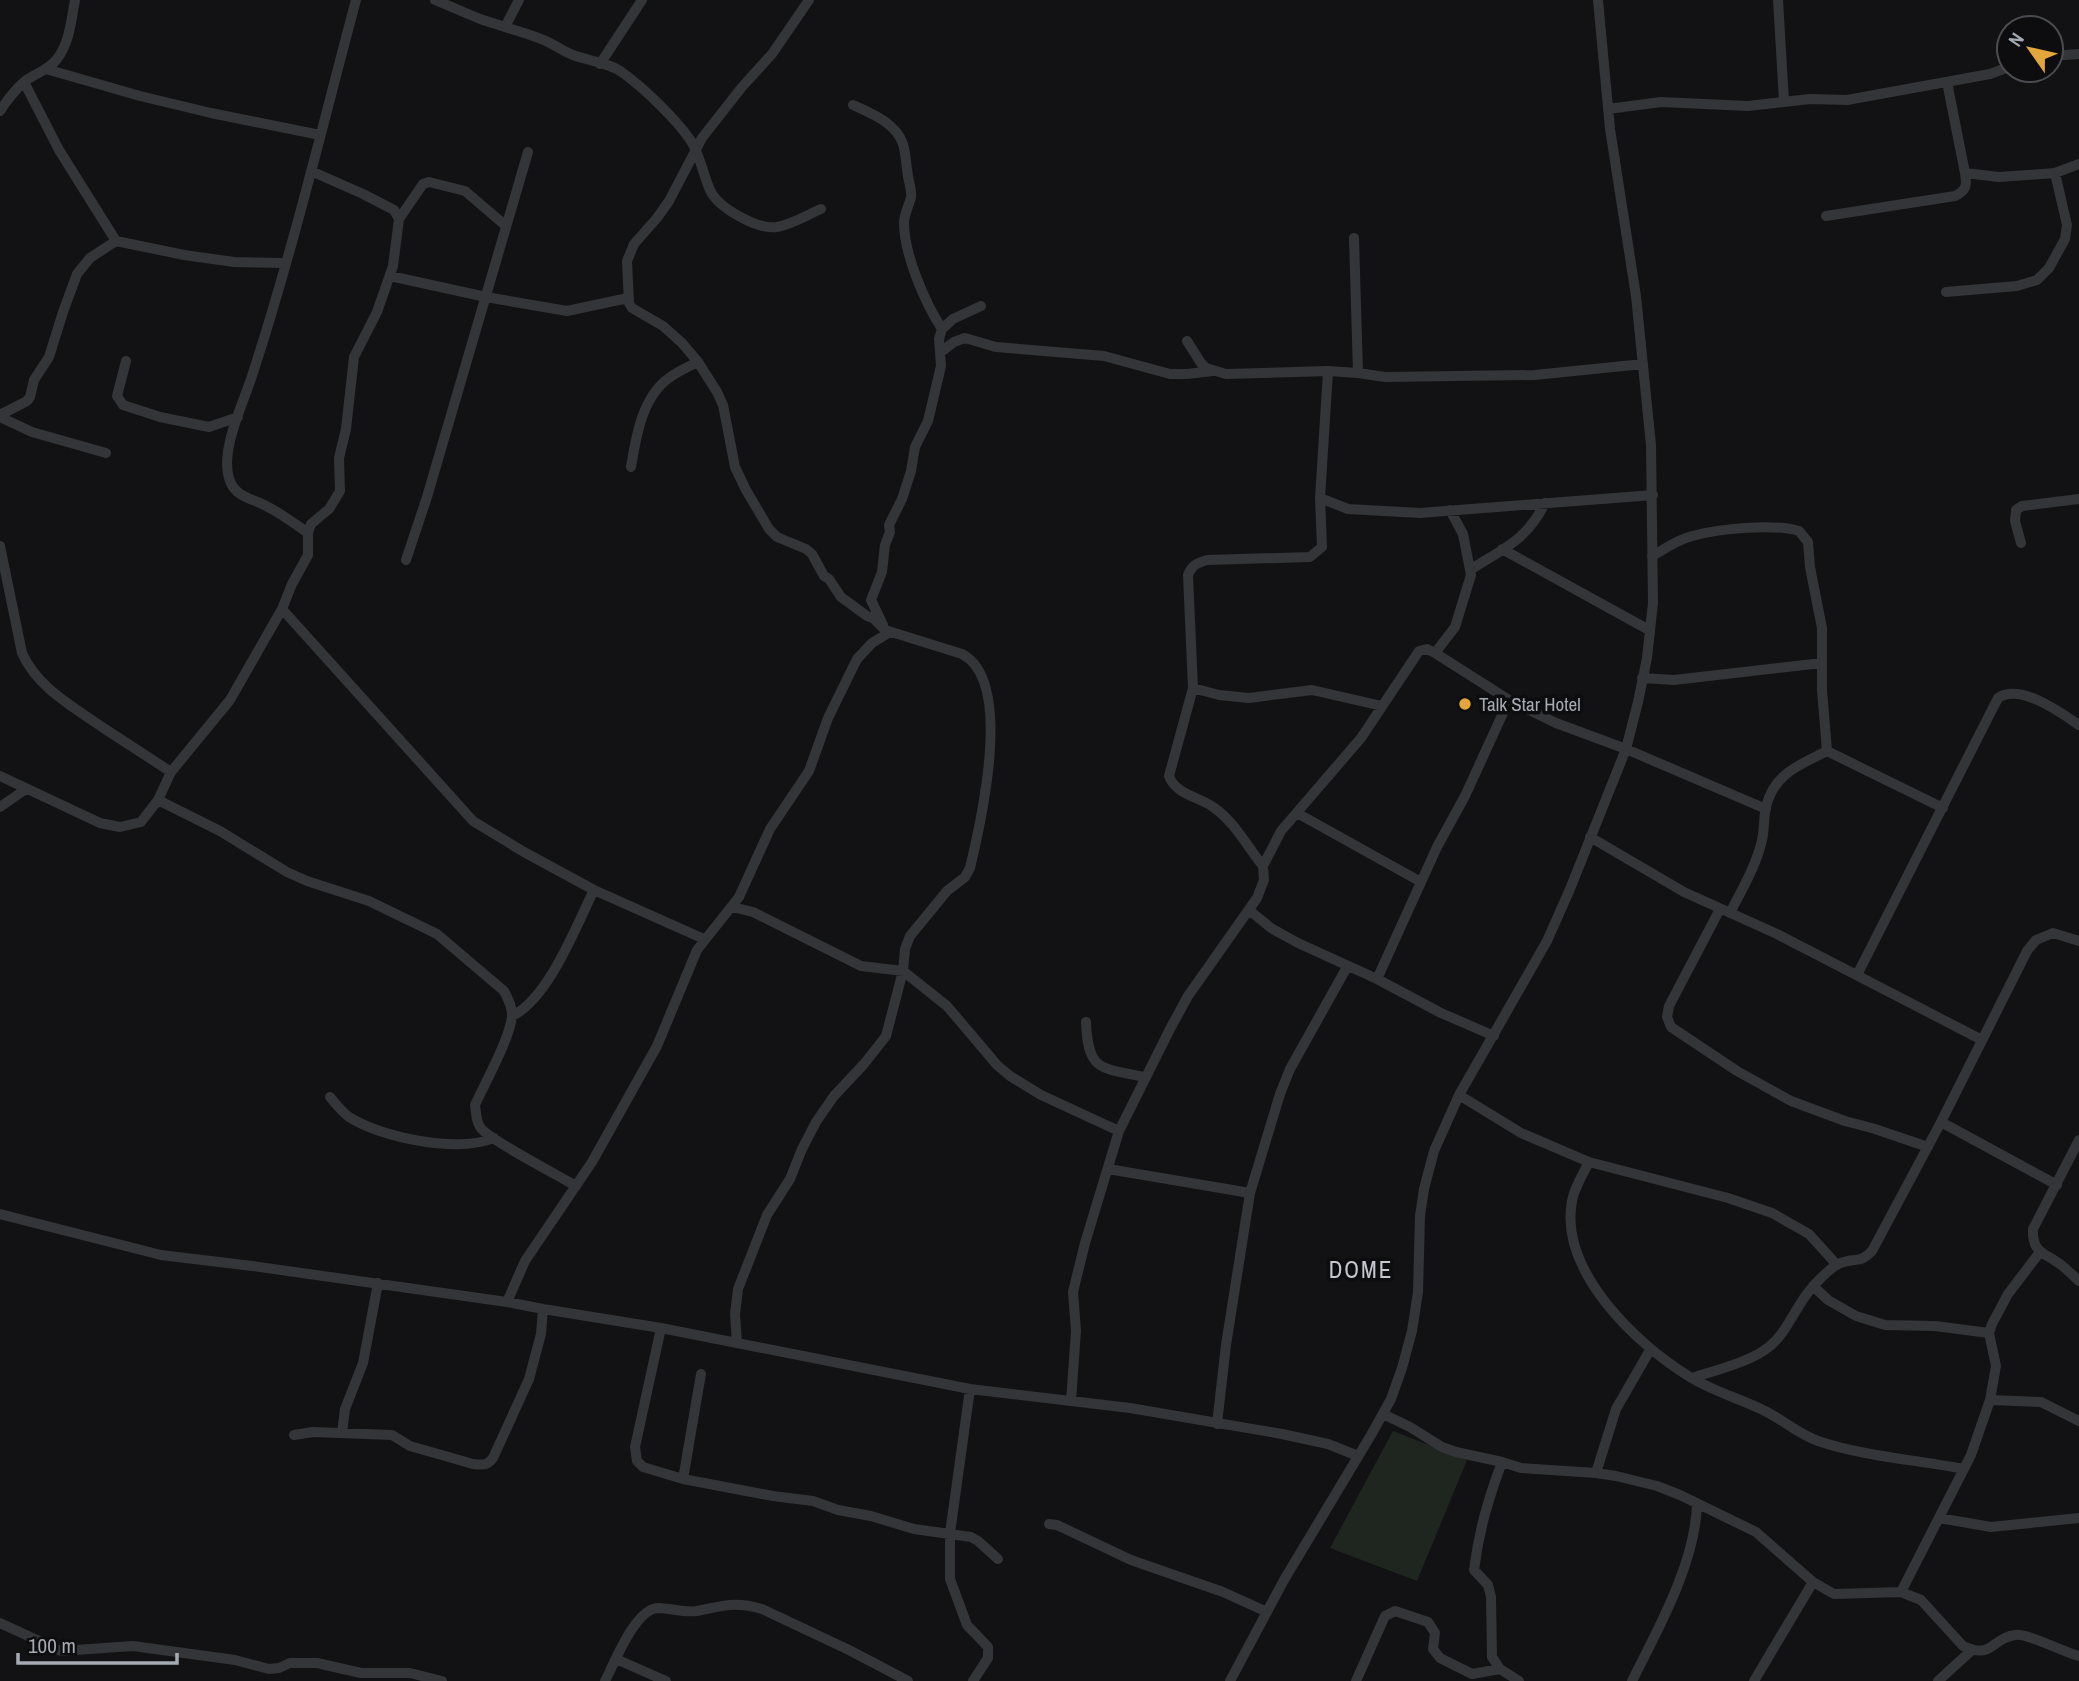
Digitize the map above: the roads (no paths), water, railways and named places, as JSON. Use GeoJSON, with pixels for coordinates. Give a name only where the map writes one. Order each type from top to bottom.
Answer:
{"type":"FeatureCollection","features":[{"type":"Feature","properties":{"kind":"street"},"geometry":{"type":"LineString","coordinates":[[0,111],[8,98],[24,82],[56,60],[69,32],[75,0]]}},
{"type":"Feature","properties":{"kind":"street"},"geometry":{"type":"LineString","coordinates":[[308,533],[266,505],[243,496],[233,487],[228,478],[228,450],[312,172],[356,0]]}},
{"type":"Feature","properties":{"kind":"street"},"geometry":{"type":"LineString","coordinates":[[435,0],[623,73],[684,132],[696,150],[710,192],[727,210],[773,228],[821,209]]}},
{"type":"Feature","properties":{"kind":"street"},"geometry":{"type":"LineString","coordinates":[[505,27],[519,0]]}},
{"type":"Feature","properties":{"kind":"street"},"geometry":{"type":"LineString","coordinates":[[600,64],[642,0]]}},
{"type":"Feature","properties":{"kind":"street"},"geometry":{"type":"LineString","coordinates":[[737,1343],[735,1314],[738,1289],[764,1222],[790,1179],[817,1122],[834,1096],[886,1036],[910,936],[947,891],[965,877],[970,868],[986,794],[992,723],[981,673],[971,659],[888,631],[841,597],[811,554],[777,537],[769,529],[735,467],[723,405],[717,391],[682,343],[663,326],[632,308],[628,298],[627,261],[634,244],[669,201],[702,138],[772,54],[809,0]]}},
{"type":"Feature","properties":{"kind":"street"},"geometry":{"type":"LineString","coordinates":[[1230,1681],[1267,1612],[1383,1414],[1397,1384],[1412,1331],[1418,1292],[1420,1216],[1434,1151],[1459,1095],[1547,941],[1570,889],[1626,749],[1642,678],[1653,603],[1651,445],[1636,296],[1609,129],[1598,0]]}},
{"type":"Feature","properties":{"kind":"street"},"geometry":{"type":"LineString","coordinates":[[1778,0],[1784,101]]}},
{"type":"Feature","properties":{"kind":"street"},"geometry":{"type":"LineString","coordinates":[[46,69],[140,96],[320,135]]}},
{"type":"Feature","properties":{"kind":"street"},"geometry":{"type":"LineString","coordinates":[[1608,109],[1661,102],[1748,106],[1810,99],[1847,100],[1995,72]]}},
{"type":"Feature","properties":{"kind":"street"},"geometry":{"type":"LineString","coordinates":[[24,82],[58,150],[116,242]]}},
{"type":"Feature","properties":{"kind":"street"},"geometry":{"type":"LineString","coordinates":[[1826,216],[1955,196],[1963,192],[1966,188],[1965,173],[1947,82]]}},
{"type":"Feature","properties":{"kind":"street"},"geometry":{"type":"LineString","coordinates":[[853,105],[875,115],[901,138],[911,194],[904,223],[908,245],[921,290],[942,329]]}},
{"type":"Feature","properties":{"kind":"street"},"geometry":{"type":"LineString","coordinates":[[406,561],[528,152]]}},
{"type":"Feature","properties":{"kind":"street"},"geometry":{"type":"LineString","coordinates":[[1965,173],[1998,177],[2055,173],[2079,164]]}},
{"type":"Feature","properties":{"kind":"street"},"geometry":{"type":"LineString","coordinates":[[312,172],[394,209],[399,219]]}},
{"type":"Feature","properties":{"kind":"street"},"geometry":{"type":"LineString","coordinates":[[1946,292],[2017,286],[2036,280],[2049,268],[2065,239],[2067,225],[2055,173]]}},
{"type":"Feature","properties":{"kind":"street"},"geometry":{"type":"LineString","coordinates":[[0,776],[100,823],[120,827],[141,822],[158,800],[171,772],[229,700],[282,609],[308,555],[308,533],[311,524],[329,509],[340,491],[340,458],[354,357],[377,312],[390,276],[399,219],[423,184],[429,182],[465,191],[506,226]]}},
{"type":"Feature","properties":{"kind":"street"},"geometry":{"type":"LineString","coordinates":[[1354,238],[1358,373]]}},
{"type":"Feature","properties":{"kind":"street"},"geometry":{"type":"LineString","coordinates":[[0,416],[30,397],[34,380],[49,357],[77,274],[90,258],[116,242],[234,262],[286,263]]}},
{"type":"Feature","properties":{"kind":"street"},"geometry":{"type":"LineString","coordinates":[[390,276],[567,311],[628,298]]}},
{"type":"Feature","properties":{"kind":"street"},"geometry":{"type":"LineString","coordinates":[[888,631],[871,600],[881,572],[890,532],[889,525],[905,491],[915,447],[928,421],[942,366],[939,340],[942,329],[953,319],[981,306]]}},
{"type":"Feature","properties":{"kind":"street"},"geometry":{"type":"LineString","coordinates":[[941,352],[965,338],[996,347],[1104,356],[1170,374],[1328,371],[1385,377],[1535,376],[1643,363]]}},
{"type":"Feature","properties":{"kind":"street"},"geometry":{"type":"LineString","coordinates":[[1187,341],[1201,363],[1213,372]]}},
{"type":"Feature","properties":{"kind":"street"},"geometry":{"type":"LineString","coordinates":[[126,361],[117,396],[123,405],[160,417],[209,427],[239,417]]}},
{"type":"Feature","properties":{"kind":"street"},"geometry":{"type":"LineString","coordinates":[[631,467],[649,402],[658,388],[670,377],[698,362]]}},
{"type":"Feature","properties":{"kind":"street"},"geometry":{"type":"LineString","coordinates":[[1263,866],[1227,817],[1209,804],[1175,788],[1169,776],[1193,688],[1188,575],[1197,563],[1207,560],[1310,557],[1321,547],[1320,498],[1328,371]]}},
{"type":"Feature","properties":{"kind":"street"},"geometry":{"type":"LineString","coordinates":[[0,416],[32,432],[106,453]]}},
{"type":"Feature","properties":{"kind":"street"},"geometry":{"type":"LineString","coordinates":[[1320,498],[1348,509],[1420,513],[1653,495]]}},
{"type":"Feature","properties":{"kind":"street"},"geometry":{"type":"LineString","coordinates":[[2021,543],[2015,520],[2016,510],[2022,506],[2079,499]]}},
{"type":"Feature","properties":{"kind":"street"},"geometry":{"type":"LineString","coordinates":[[1471,570],[1521,538],[1537,520],[1545,503]]}},
{"type":"Feature","properties":{"kind":"street"},"geometry":{"type":"LineString","coordinates":[[1435,653],[1455,626],[1471,575],[1463,534],[1450,510]]}},
{"type":"Feature","properties":{"kind":"street"},"geometry":{"type":"LineString","coordinates":[[1652,556],[1686,538],[1729,530],[1773,527],[1799,531],[1808,542],[1822,628],[1823,712],[1827,751]]}},
{"type":"Feature","properties":{"kind":"street"},"geometry":{"type":"LineString","coordinates":[[0,546],[22,653],[32,672],[68,704],[171,772]]}},
{"type":"Feature","properties":{"kind":"street"},"geometry":{"type":"LineString","coordinates":[[1502,549],[1649,631]]}},
{"type":"Feature","properties":{"kind":"street"},"geometry":{"type":"LineString","coordinates":[[282,609],[474,821],[594,890],[704,939]]}},
{"type":"Feature","properties":{"kind":"street"},"geometry":{"type":"LineString","coordinates":[[507,1302],[525,1261],[592,1162],[657,1046],[687,972],[704,939],[739,897],[771,829],[809,771],[828,718],[857,660],[888,631]]}},
{"type":"Feature","properties":{"kind":"street"},"geometry":{"type":"LineString","coordinates":[[1071,1401],[1076,1331],[1073,1292],[1085,1242],[1119,1131],[1188,996],[1257,898],[1264,880],[1263,866],[1281,831],[1361,738],[1419,651],[1427,649],[1435,653],[1509,700],[1556,723],[1626,749],[1766,809]]}},
{"type":"Feature","properties":{"kind":"street"},"geometry":{"type":"LineString","coordinates":[[1642,678],[1674,680],[1822,663]]}},
{"type":"Feature","properties":{"kind":"street"},"geometry":{"type":"LineString","coordinates":[[1193,688],[1219,695],[1250,698],[1312,690],[1382,706]]}},
{"type":"Feature","properties":{"kind":"street"},"geometry":{"type":"LineString","coordinates":[[1857,975],[1994,702],[2001,695],[2012,692],[2056,709],[2079,725]]}},
{"type":"Feature","properties":{"kind":"street"},"geometry":{"type":"LineString","coordinates":[[1377,979],[1437,847],[1471,784],[1509,700]]}},
{"type":"Feature","properties":{"kind":"street"},"geometry":{"type":"LineString","coordinates":[[1928,1147],[1791,1101],[1737,1071],[1671,1027],[1667,1017],[1669,1006],[1762,844],[1766,809],[1775,787],[1785,773],[1827,751],[1943,808]]}},
{"type":"Feature","properties":{"kind":"street"},"geometry":{"type":"LineString","coordinates":[[0,807],[26,789]]}},
{"type":"Feature","properties":{"kind":"street"},"geometry":{"type":"LineString","coordinates":[[158,800],[220,831],[287,872],[369,901],[437,934],[505,991],[512,1016],[475,1105],[480,1127],[576,1186]]}},
{"type":"Feature","properties":{"kind":"street"},"geometry":{"type":"LineString","coordinates":[[1297,813],[1421,882]]}},
{"type":"Feature","properties":{"kind":"street"},"geometry":{"type":"LineString","coordinates":[[1590,837],[1684,892],[1777,934],[1982,1040]]}},
{"type":"Feature","properties":{"kind":"street"},"geometry":{"type":"LineString","coordinates":[[512,1016],[523,1011],[547,980],[594,890]]}},
{"type":"Feature","properties":{"kind":"street"},"geometry":{"type":"LineString","coordinates":[[732,907],[753,912],[861,966],[903,971],[947,1006],[996,1065],[1010,1076],[1041,1095],[1119,1131]]}},
{"type":"Feature","properties":{"kind":"street"},"geometry":{"type":"LineString","coordinates":[[1249,910],[1271,928],[1441,1013],[1494,1036]]}},
{"type":"Feature","properties":{"kind":"street"},"geometry":{"type":"LineString","coordinates":[[1692,1378],[1758,1354],[1781,1335],[1794,1310],[1813,1286],[1842,1262],[1864,1259],[1872,1251],[2027,951],[2036,940],[2053,933],[2079,941]]}},
{"type":"Feature","properties":{"kind":"street"},"geometry":{"type":"LineString","coordinates":[[1217,1424],[1226,1345],[1250,1194],[1290,1069],[1347,967]]}},
{"type":"Feature","properties":{"kind":"street"},"geometry":{"type":"LineString","coordinates":[[1086,1022],[1087,1046],[1097,1064],[1145,1077]]}},
{"type":"Feature","properties":{"kind":"street"},"geometry":{"type":"LineString","coordinates":[[1459,1095],[1521,1133],[1589,1162],[1728,1198],[1772,1213],[1809,1234],[1838,1265]]}},
{"type":"Feature","properties":{"kind":"street"},"geometry":{"type":"LineString","coordinates":[[330,1097],[341,1111],[351,1118],[378,1130],[405,1137],[442,1143],[473,1144],[494,1138]]}},
{"type":"Feature","properties":{"kind":"street"},"geometry":{"type":"LineString","coordinates":[[1941,1122],[2057,1185]]}},
{"type":"Feature","properties":{"kind":"street"},"geometry":{"type":"LineString","coordinates":[[2079,1140],[2034,1229],[2033,1239],[2040,1252],[2061,1264],[2079,1281]]}},
{"type":"Feature","properties":{"kind":"street"},"geometry":{"type":"LineString","coordinates":[[1589,1162],[1572,1199],[1570,1222],[1579,1260],[1599,1294],[1650,1350],[1692,1378],[1769,1413],[1818,1441],[1964,1469]]}},
{"type":"Feature","properties":{"kind":"street"},"geometry":{"type":"LineString","coordinates":[[1108,1169],[1250,1194]]}},
{"type":"Feature","properties":{"kind":"street"},"geometry":{"type":"LineString","coordinates":[[0,1214],[161,1255],[507,1302],[661,1328],[971,1389],[1130,1408],[1328,1444],[1358,1456]]}},
{"type":"Feature","properties":{"kind":"street"},"geometry":{"type":"LineString","coordinates":[[1901,1592],[1972,1455],[1990,1400],[1996,1366],[1989,1333],[2008,1294],[2040,1252]]}},
{"type":"Feature","properties":{"kind":"street"},"geometry":{"type":"LineString","coordinates":[[342,1433],[345,1409],[363,1363],[378,1283]]}},
{"type":"Feature","properties":{"kind":"street"},"geometry":{"type":"LineString","coordinates":[[1813,1286],[1828,1300],[1856,1315],[1885,1325],[1935,1326],[1989,1333]]}},
{"type":"Feature","properties":{"kind":"street"},"geometry":{"type":"LineString","coordinates":[[295,1435],[307,1432],[392,1435],[410,1446],[473,1464],[489,1463],[530,1379],[541,1334],[542,1309]]}},
{"type":"Feature","properties":{"kind":"street"},"geometry":{"type":"LineString","coordinates":[[661,1328],[635,1455],[643,1467],[683,1479],[813,1501],[914,1529],[950,1533],[978,1541],[998,1559]]}},
{"type":"Feature","properties":{"kind":"street"},"geometry":{"type":"LineString","coordinates":[[1596,1473],[1616,1409],[1650,1350]]}},
{"type":"Feature","properties":{"kind":"street"},"geometry":{"type":"LineString","coordinates":[[683,1479],[701,1374]]}},
{"type":"Feature","properties":{"kind":"street"},"geometry":{"type":"LineString","coordinates":[[971,1389],[950,1533],[950,1579],[967,1625],[988,1647],[988,1658],[973,1681]]}},
{"type":"Feature","properties":{"kind":"street"},"geometry":{"type":"LineString","coordinates":[[1990,1400],[2041,1402],[2079,1421]]}},
{"type":"Feature","properties":{"kind":"street"},"geometry":{"type":"LineString","coordinates":[[1383,1414],[1442,1447],[1475,1457],[1521,1468],[1596,1473],[1657,1486],[1756,1532],[1813,1582],[1834,1594],[1901,1592],[1921,1600],[1963,1646],[1972,1650],[1990,1649],[2017,1634],[2079,1656]]}},
{"type":"Feature","properties":{"kind":"street"},"geometry":{"type":"LineString","coordinates":[[1502,1462],[1478,1537],[1474,1570],[1488,1585],[1492,1597],[1492,1657],[1500,1669],[1519,1681]]}},
{"type":"Feature","properties":{"kind":"street"},"geometry":{"type":"LineString","coordinates":[[1632,1681],[1661,1623],[1692,1545],[1697,1503]]}},
{"type":"Feature","properties":{"kind":"street"},"geometry":{"type":"LineString","coordinates":[[1939,1518],[1991,1527],[2079,1518]]}},
{"type":"Feature","properties":{"kind":"street"},"geometry":{"type":"LineString","coordinates":[[1049,1524],[1131,1560],[1223,1592],[1267,1612]]}},
{"type":"Feature","properties":{"kind":"street"},"geometry":{"type":"LineString","coordinates":[[1754,1681],[1813,1582]]}},
{"type":"Feature","properties":{"kind":"street"},"geometry":{"type":"LineString","coordinates":[[605,1681],[638,1620],[649,1610],[657,1608],[684,1612],[716,1605],[747,1605],[762,1609],[892,1677],[908,1681]]}},
{"type":"Feature","properties":{"kind":"street"},"geometry":{"type":"LineString","coordinates":[[1356,1681],[1385,1616],[1395,1611],[1428,1622],[1435,1633],[1433,1649],[1440,1658],[1472,1674],[1500,1669]]}},
{"type":"Feature","properties":{"kind":"street"},"geometry":{"type":"LineString","coordinates":[[0,1623],[61,1651],[133,1646],[235,1660],[270,1669],[290,1663],[317,1663],[361,1673],[410,1673],[442,1681]]}},
{"type":"Feature","properties":{"kind":"street"},"geometry":{"type":"LineString","coordinates":[[1938,1681],[1972,1650]]}},
{"type":"Feature","properties":{"kind":"street"},"geometry":{"type":"LineString","coordinates":[[616,1659],[666,1681]]}},
{"type":"Feature","properties":{"kind":"place","name":"Talk Star Hotel"},"geometry":{"type":"Point","coordinates":[1465,704]}},
{"type":"Feature","properties":{"kind":"district","name":"DOME"},"geometry":{"type":"Point","coordinates":[1361,1269]}}]}
